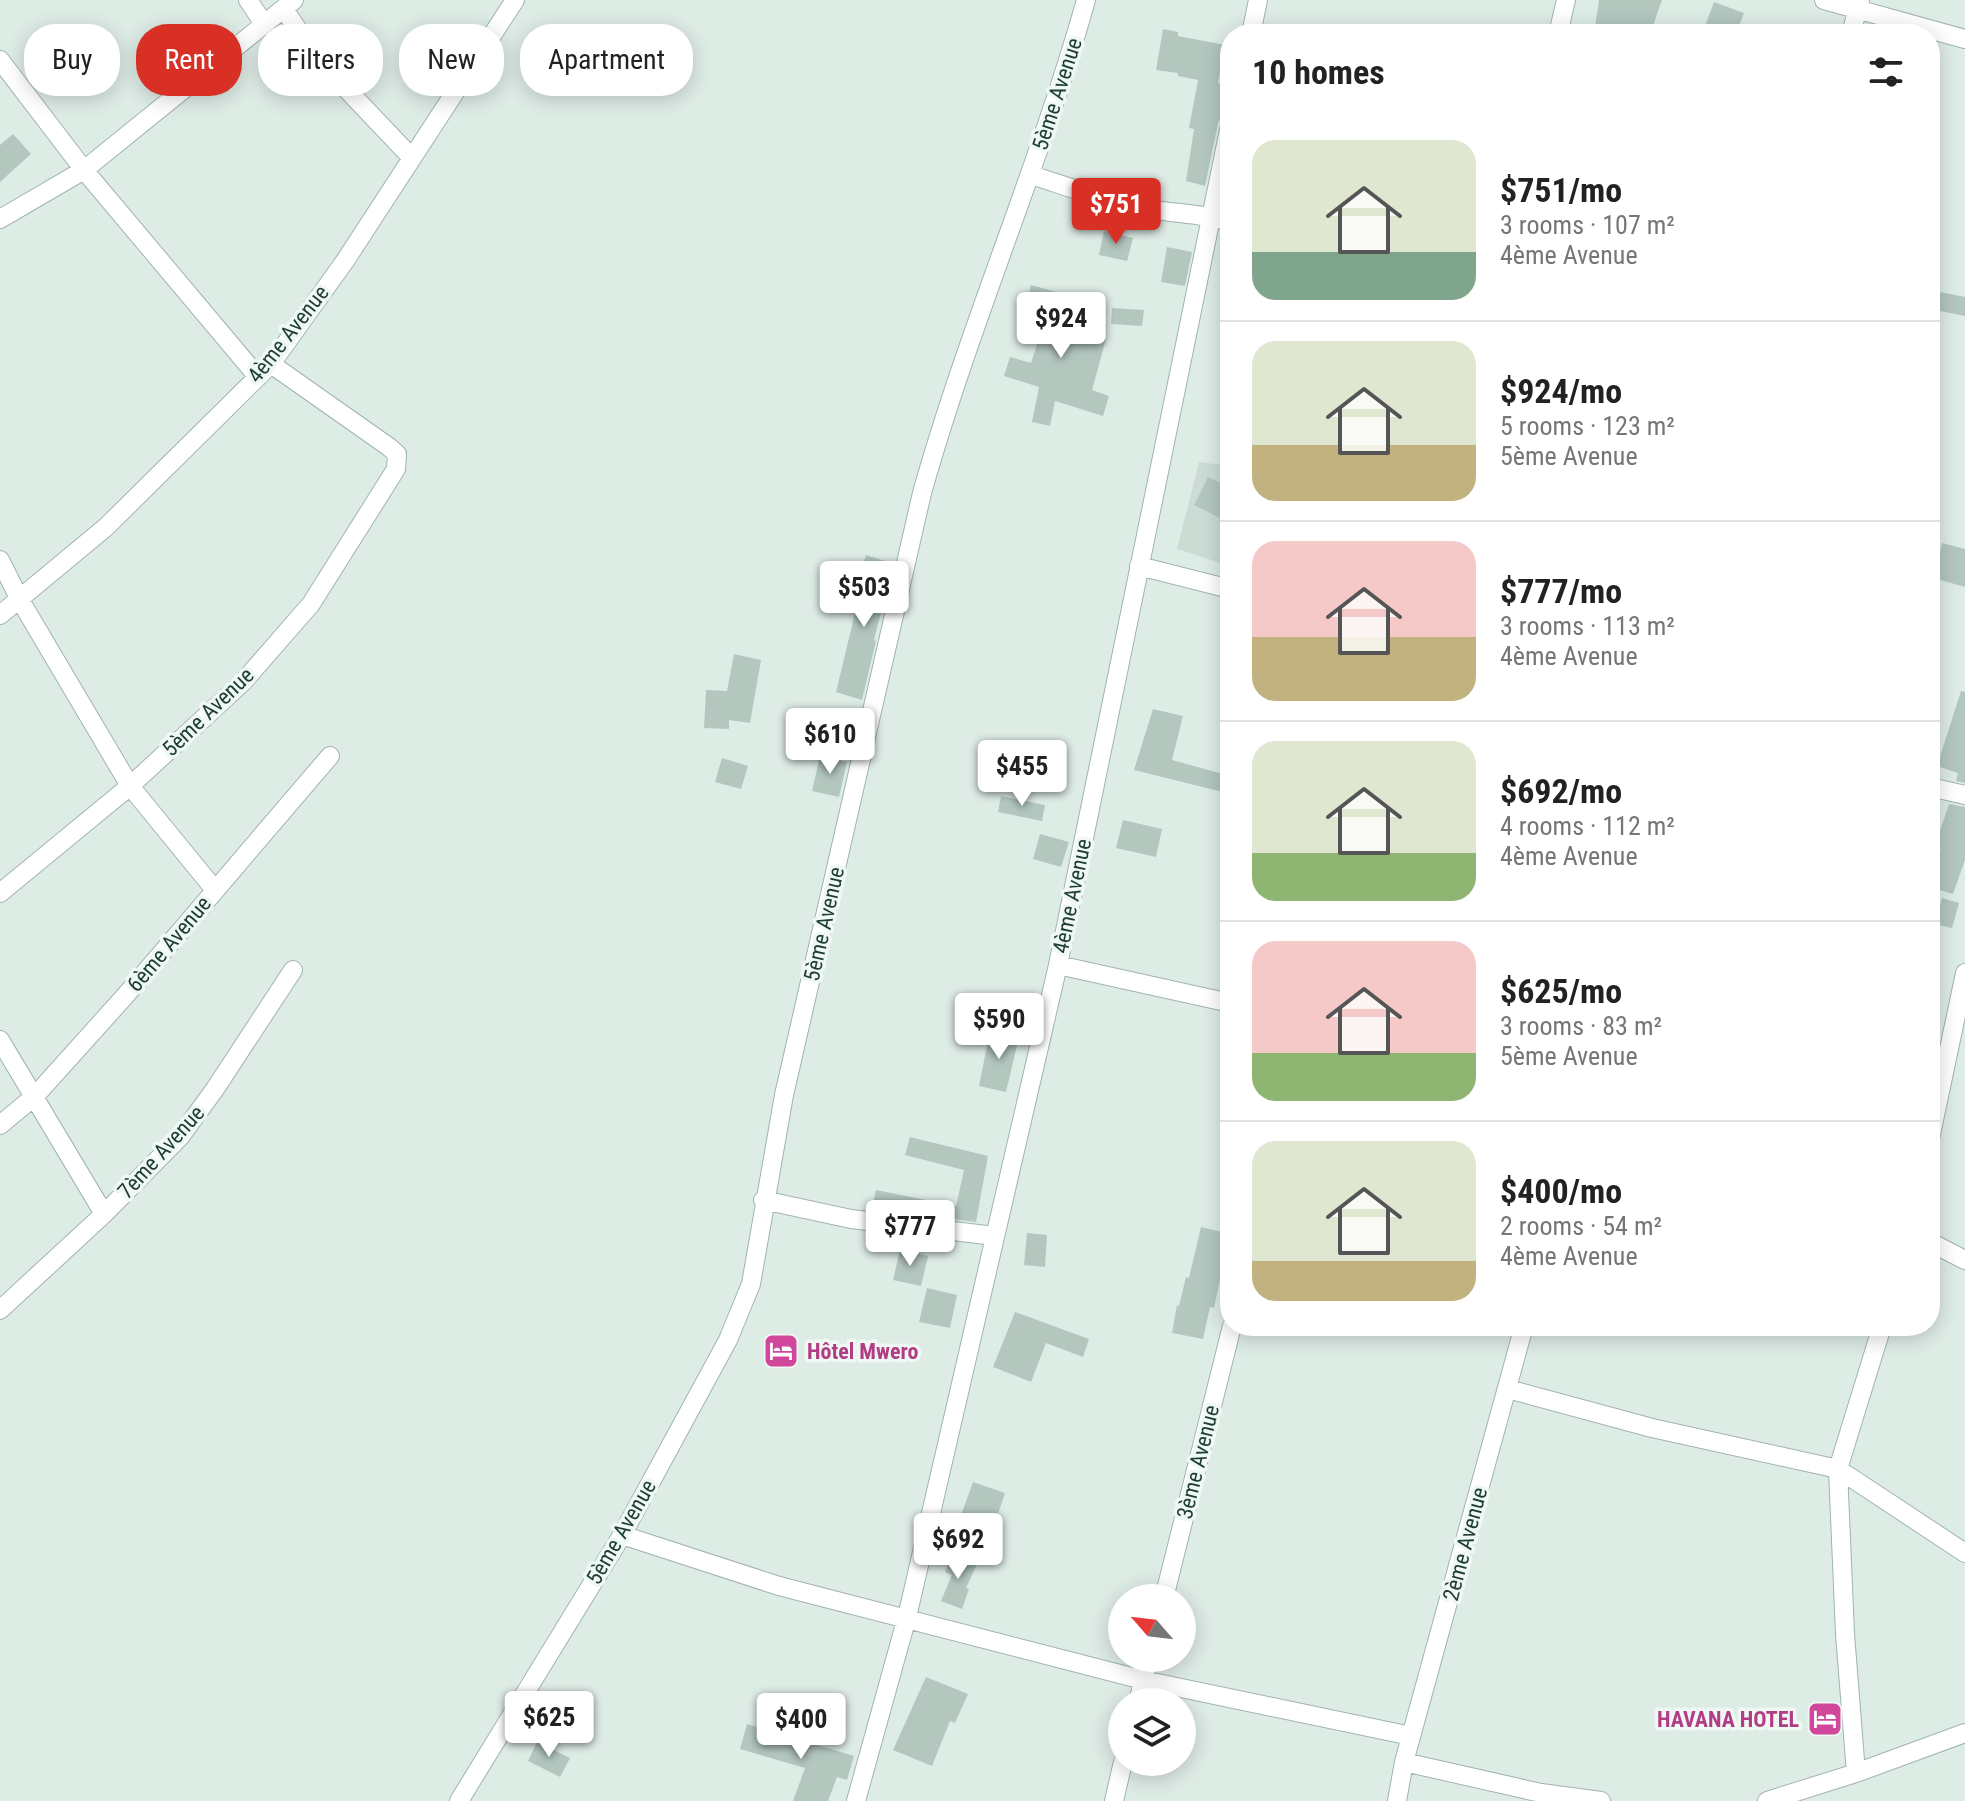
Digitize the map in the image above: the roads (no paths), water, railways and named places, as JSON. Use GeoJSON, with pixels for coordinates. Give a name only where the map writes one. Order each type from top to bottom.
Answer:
{"type":"FeatureCollection","features":[{"type":"Feature","properties":{"kind":"street"},"geometry":{"type":"LineString","coordinates":[[248,0],[264,24],[289,4],[316,57],[411,157]]}},
{"type":"Feature","properties":{"kind":"street","name":"4ème Avenue"},"geometry":{"type":"LineString","coordinates":[[0,615],[106,527],[264,370],[345,261],[515,0]]}},
{"type":"Feature","properties":{"kind":"street","name":"5ème Avenue"},"geometry":{"type":"LineString","coordinates":[[459,1801],[622,1535],[728,1340],[751,1284],[763,1200],[784,1095],[922,493],[946,408],[1031,175],[1086,0]]}},
{"type":"Feature","properties":{"kind":"street"},"geometry":{"type":"LineString","coordinates":[[1253,24],[1258,0]]}},
{"type":"Feature","properties":{"kind":"street"},"geometry":{"type":"LineString","coordinates":[[1560,24],[1566,0]]}},
{"type":"Feature","properties":{"kind":"street"},"geometry":{"type":"LineString","coordinates":[[1824,0],[1859,5],[1918,24]]}},
{"type":"Feature","properties":{"kind":"street"},"geometry":{"type":"LineString","coordinates":[[0,219],[84,170],[258,29]]}},
{"type":"Feature","properties":{"kind":"street"},"geometry":{"type":"LineString","coordinates":[[1940,31],[1965,39]]}},
{"type":"Feature","properties":{"kind":"street"},"geometry":{"type":"LineString","coordinates":[[0,60],[84,170],[264,370]]}},
{"type":"Feature","properties":{"kind":"street","name":"4ème Avenue"},"geometry":{"type":"LineString","coordinates":[[856,1801],[907,1617],[1058,965],[1220,170]]}},
{"type":"Feature","properties":{"kind":"street"},"geometry":{"type":"LineString","coordinates":[[1031,175],[1128,205],[1220,218]]}},
{"type":"Feature","properties":{"kind":"street","name":"5ème Avenue"},"geometry":{"type":"LineString","coordinates":[[0,893],[130,786],[243,682],[311,604],[396,469],[397,454],[264,370]]}},
{"type":"Feature","properties":{"kind":"street"},"geometry":{"type":"LineString","coordinates":[[0,560],[20,600],[130,786],[215,890]]}},
{"type":"Feature","properties":{"kind":"street"},"geometry":{"type":"LineString","coordinates":[[1139,566],[1220,586]]}},
{"type":"Feature","properties":{"kind":"street","name":"6ème Avenue"},"geometry":{"type":"LineString","coordinates":[[0,1125],[35,1096],[125,996],[330,756]]}},
{"type":"Feature","properties":{"kind":"street"},"geometry":{"type":"LineString","coordinates":[[1940,789],[1965,795]]}},
{"type":"Feature","properties":{"kind":"street"},"geometry":{"type":"LineString","coordinates":[[1058,965],[1220,1001]]}},
{"type":"Feature","properties":{"kind":"street","name":"7ème Avenue"},"geometry":{"type":"LineString","coordinates":[[0,1310],[104,1214],[180,1137],[293,970]]}},
{"type":"Feature","properties":{"kind":"street"},"geometry":{"type":"LineString","coordinates":[[1940,1092],[1965,973]]}},
{"type":"Feature","properties":{"kind":"street"},"geometry":{"type":"LineString","coordinates":[[0,1040],[104,1214]]}},
{"type":"Feature","properties":{"kind":"street"},"geometry":{"type":"LineString","coordinates":[[763,1200],[851,1219],[995,1236]]}},
{"type":"Feature","properties":{"kind":"street"},"geometry":{"type":"LineString","coordinates":[[1940,1247],[1965,1260]]}},
{"type":"Feature","properties":{"kind":"street","name":"3ème Avenue"},"geometry":{"type":"LineString","coordinates":[[1168,1584],[1230,1336]]}},
{"type":"Feature","properties":{"kind":"street","name":"2ème Avenue"},"geometry":{"type":"LineString","coordinates":[[1397,1801],[1404,1762],[1521,1336]]}},
{"type":"Feature","properties":{"kind":"street"},"geometry":{"type":"LineString","coordinates":[[1856,1773],[1845,1634],[1838,1469],[1879,1336]]}},
{"type":"Feature","properties":{"kind":"street"},"geometry":{"type":"LineString","coordinates":[[1508,1389],[1652,1428],[1838,1469],[1965,1553]]}},
{"type":"Feature","properties":{"kind":"street"},"geometry":{"type":"LineString","coordinates":[[622,1535],[779,1586],[1143,1680],[1411,1736]]}},
{"type":"Feature","properties":{"kind":"street"},"geometry":{"type":"LineString","coordinates":[[1141,1688],[1145,1672]]}},
{"type":"Feature","properties":{"kind":"street"},"geometry":{"type":"LineString","coordinates":[[1767,1801],[1856,1773],[1965,1733]]}},
{"type":"Feature","properties":{"kind":"street"},"geometry":{"type":"LineString","coordinates":[[1404,1762],[1541,1793],[1601,1801]]}},
{"type":"Feature","properties":{"kind":"street"},"geometry":{"type":"LineString","coordinates":[[1114,1801],[1120,1776]]}},
{"type":"Feature","properties":{"kind":"place","name":"Hôtel Mwero"},"geometry":{"type":"Point","coordinates":[781,1351]}},
{"type":"Feature","properties":{"kind":"place","name":"HAVANA HOTEL"},"geometry":{"type":"Point","coordinates":[1825,1719]}}]}
